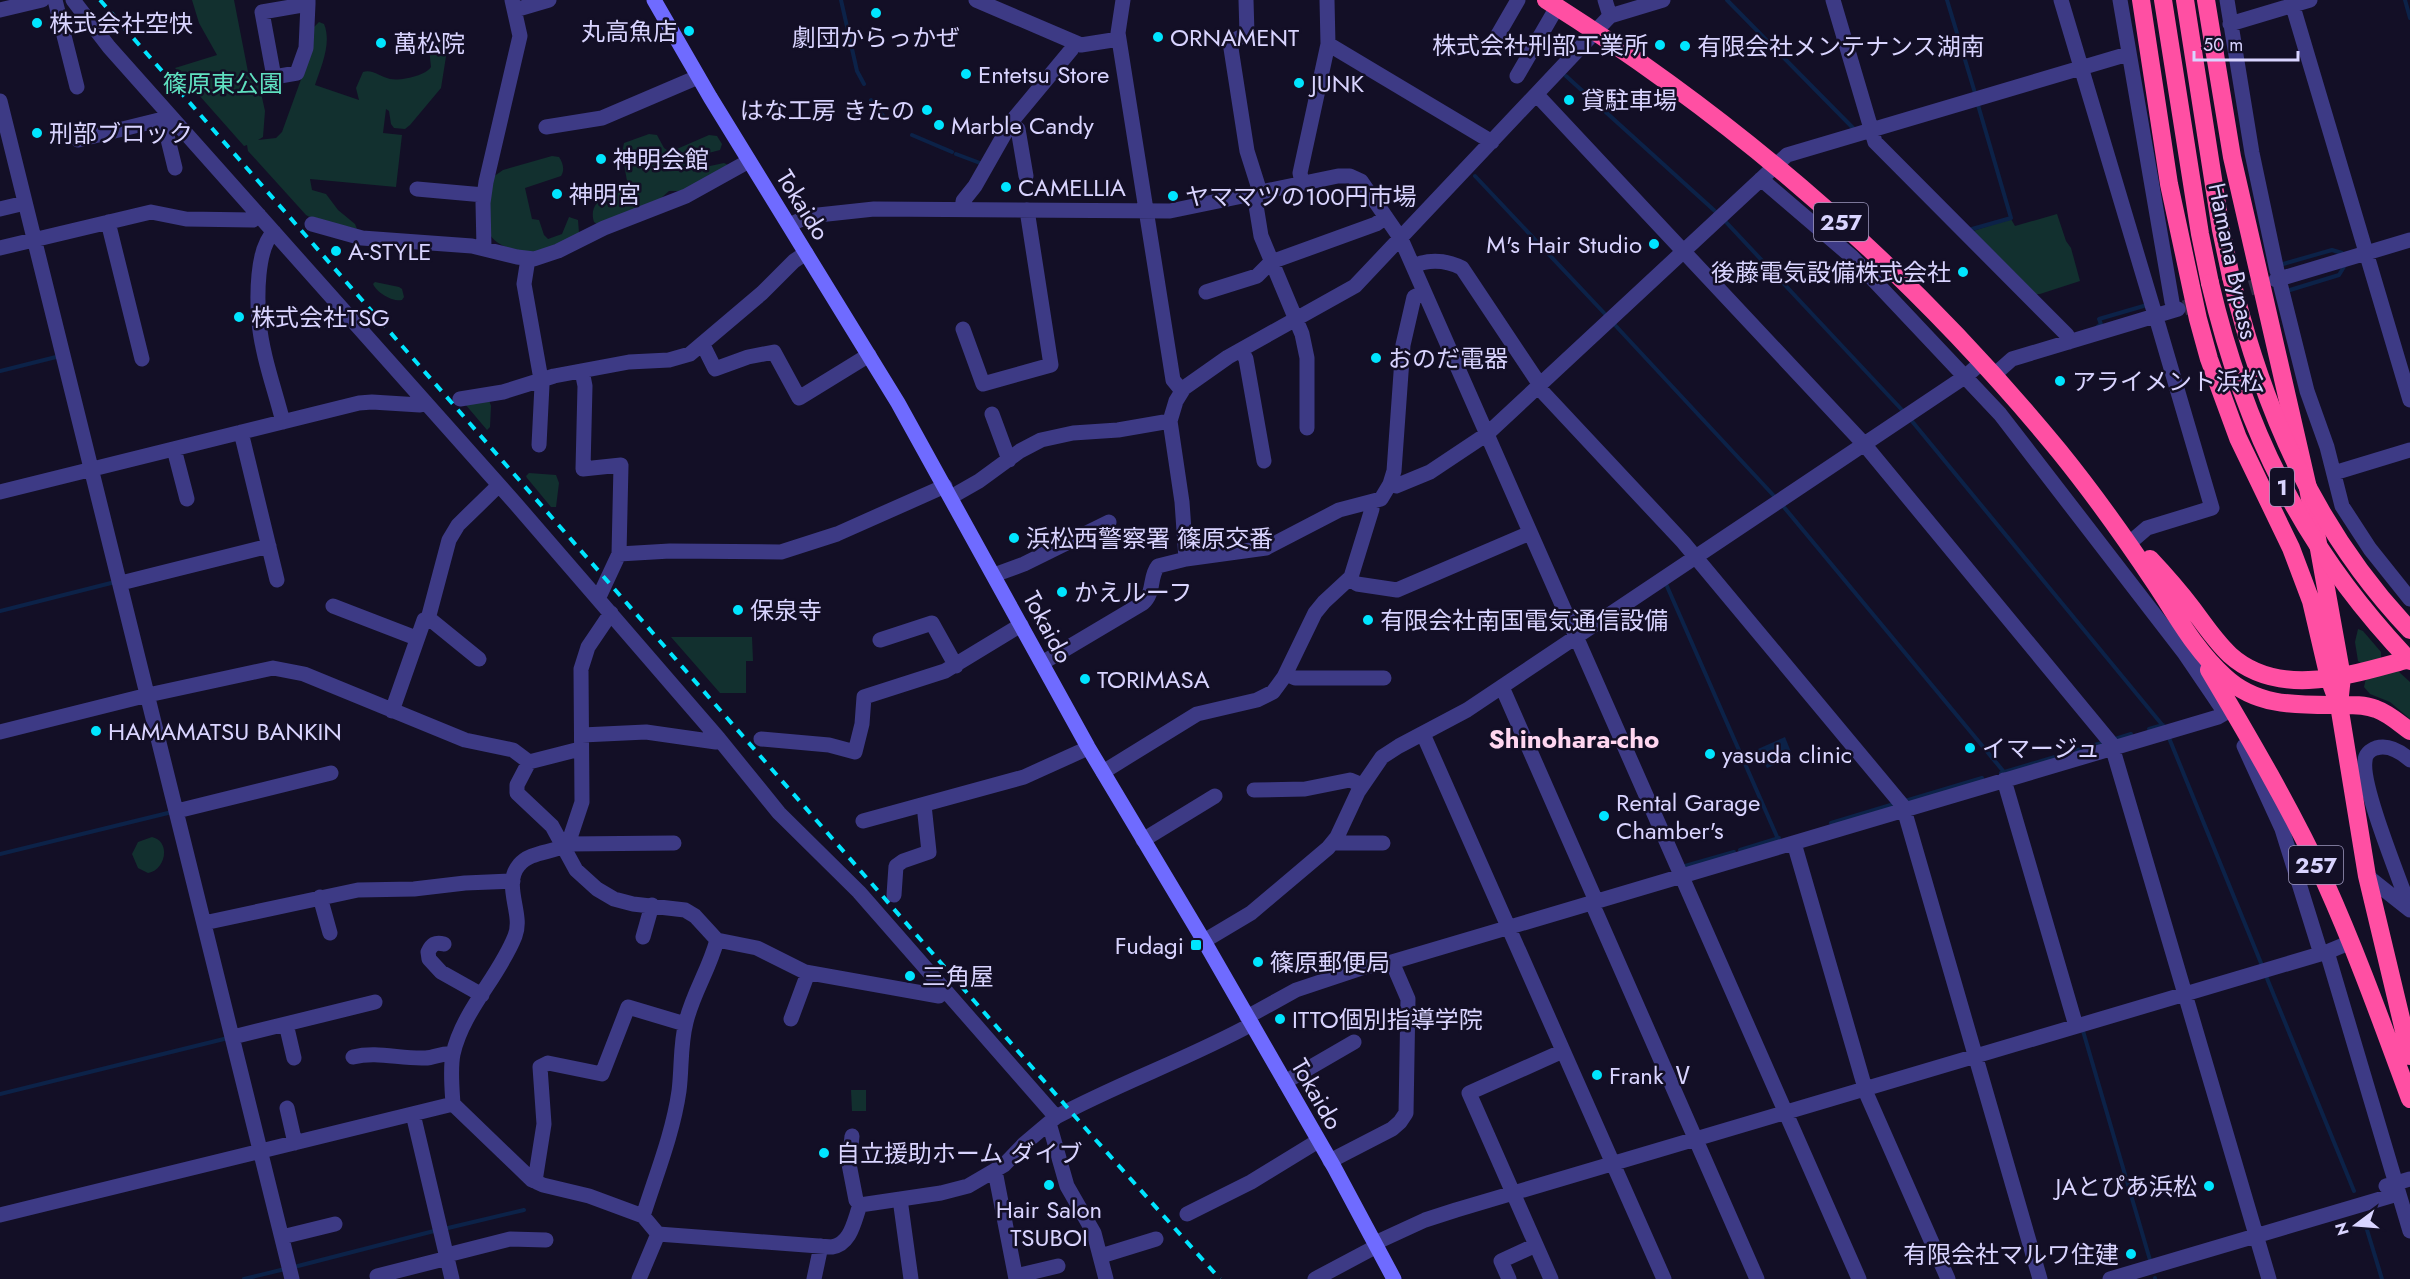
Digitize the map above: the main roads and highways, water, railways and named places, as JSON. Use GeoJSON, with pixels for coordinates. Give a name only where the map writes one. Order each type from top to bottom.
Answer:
{"type":"FeatureCollection","features":[{"type":"Feature","properties":{"kind":"highway"},"geometry":{"type":"LineString","coordinates":[[2140,0],[2169,184],[2185,305],[2209,359],[2238,438],[2302,574],[2336,677]]}},
{"type":"Feature","properties":{"kind":"highway","name":"Hamana Bypass"},"geometry":{"type":"LineString","coordinates":[[2163,0],[2200,234],[2210,283],[2241,392],[2272,468],[2292,504],[2342,582],[2380,630],[2410,660]]}},
{"type":"Feature","properties":{"kind":"highway","name":"Hamana Bypass"},"geometry":{"type":"LineString","coordinates":[[2185,0],[2230,277],[2261,385],[2310,494],[2353,561],[2410,630]]}},
{"type":"Feature","properties":{"kind":"highway"},"geometry":{"type":"LineString","coordinates":[[2206,0],[2229,139],[2271,282],[2308,488],[2367,876],[2410,1056]]}},
{"type":"Feature","properties":{"kind":"highway","name":"257"},"geometry":{"type":"LineString","coordinates":[[1551,4],[1596,32],[1682,92],[1776,165],[1882,260],[1988,369],[2178,590],[2220,645],[2245,666],[2276,678],[2336,677]]}},
{"type":"Feature","properties":{"kind":"highway","name":"257"},"geometry":{"type":"LineString","coordinates":[[2092,492],[2155,582],[2193,644],[2228,711],[2296,823],[2351,942],[2410,1099]]}},
{"type":"Feature","properties":{"kind":"highway","name":"257"},"geometry":{"type":"LineString","coordinates":[[2178,590],[2215,651],[2241,675],[2274,690],[2297,692],[2326,690],[2334,695],[2340,705]]}},
{"type":"Feature","properties":{"kind":"highway","name":"257"},"geometry":{"type":"LineString","coordinates":[[2193,644],[2224,677],[2258,698],[2283,704],[2340,705]]}},
{"type":"Feature","properties":{"kind":"highway"},"geometry":{"type":"LineString","coordinates":[[2336,677],[2410,660]]}},
{"type":"Feature","properties":{"kind":"highway"},"geometry":{"type":"LineString","coordinates":[[2340,705],[2373,708],[2385,712],[2410,730]]}},
{"type":"Feature","properties":{"kind":"main road","name":"Tokaido"},"geometry":{"type":"LineString","coordinates":[[654,0],[698,77],[869,355],[948,492],[1088,748],[1250,1020],[1394,1279]]}},
{"type":"Feature","properties":{"kind":"water"},"geometry":{"type":"Polygon","coordinates":[[[1785,737],[1793,757],[1767,768],[1758,749],[1785,737]]]}},
{"type":"Feature","properties":{"kind":"waterway"},"geometry":{"type":"LineString","coordinates":[[841,0],[857,71],[864,84]]}},
{"type":"Feature","properties":{"kind":"waterway"},"geometry":{"type":"LineString","coordinates":[[1727,0],[1855,130]]}},
{"type":"Feature","properties":{"kind":"waterway"},"geometry":{"type":"LineString","coordinates":[[1947,0],[1975,93]]}},
{"type":"Feature","properties":{"kind":"waterway"},"geometry":{"type":"LineString","coordinates":[[2405,0],[2410,18]]}},
{"type":"Feature","properties":{"kind":"waterway"},"geometry":{"type":"LineString","coordinates":[[1566,76],[1716,212]]}},
{"type":"Feature","properties":{"kind":"waterway"},"geometry":{"type":"LineString","coordinates":[[871,100],[884,117]]}},
{"type":"Feature","properties":{"kind":"waterway"},"geometry":{"type":"LineString","coordinates":[[1972,229],[2011,218],[1978,105]]}},
{"type":"Feature","properties":{"kind":"waterway"},"geometry":{"type":"LineString","coordinates":[[912,135],[952,152]]}},
{"type":"Feature","properties":{"kind":"waterway"},"geometry":{"type":"LineString","coordinates":[[956,154],[980,163]]}},
{"type":"Feature","properties":{"kind":"waterway"},"geometry":{"type":"LineString","coordinates":[[1475,176],[1606,315]]}},
{"type":"Feature","properties":{"kind":"waterway"},"geometry":{"type":"LineString","coordinates":[[1725,221],[1903,411]]}},
{"type":"Feature","properties":{"kind":"waterway"},"geometry":{"type":"LineString","coordinates":[[2283,264],[2332,250],[2342,253]]}},
{"type":"Feature","properties":{"kind":"waterway"},"geometry":{"type":"LineString","coordinates":[[2290,290],[2339,275],[2345,265]]}},
{"type":"Feature","properties":{"kind":"waterway"},"geometry":{"type":"LineString","coordinates":[[2097,327],[2101,324],[2099,319],[2147,305]]}},
{"type":"Feature","properties":{"kind":"waterway"},"geometry":{"type":"LineString","coordinates":[[1614,324],[1775,497]]}},
{"type":"Feature","properties":{"kind":"waterway"},"geometry":{"type":"LineString","coordinates":[[0,371],[60,356]]}},
{"type":"Feature","properties":{"kind":"waterway"},"geometry":{"type":"LineString","coordinates":[[1911,420],[2164,727]]}},
{"type":"Feature","properties":{"kind":"waterway"},"geometry":{"type":"LineString","coordinates":[[1783,506],[2004,772]]}},
{"type":"Feature","properties":{"kind":"waterway"},"geometry":{"type":"LineString","coordinates":[[0,611],[115,582]]}},
{"type":"Feature","properties":{"kind":"waterway"},"geometry":{"type":"LineString","coordinates":[[1666,584],[1778,839]]}},
{"type":"Feature","properties":{"kind":"waterway"},"geometry":{"type":"LineString","coordinates":[[2149,729],[2163,725]]}},
{"type":"Feature","properties":{"kind":"waterway"},"geometry":{"type":"LineString","coordinates":[[2115,739],[2131,734]]}},
{"type":"Feature","properties":{"kind":"waterway"},"geometry":{"type":"LineString","coordinates":[[2169,738],[2261,963]]}},
{"type":"Feature","properties":{"kind":"waterway"},"geometry":{"type":"LineString","coordinates":[[2074,751],[2105,742]]}},
{"type":"Feature","properties":{"kind":"waterway"},"geometry":{"type":"LineString","coordinates":[[2001,773],[2068,753]]}},
{"type":"Feature","properties":{"kind":"waterway"},"geometry":{"type":"LineString","coordinates":[[1905,801],[1982,778]]}},
{"type":"Feature","properties":{"kind":"waterway"},"geometry":{"type":"LineString","coordinates":[[1831,823],[1894,804]]}},
{"type":"Feature","properties":{"kind":"waterway"},"geometry":{"type":"LineString","coordinates":[[0,854],[172,812]]}},
{"type":"Feature","properties":{"kind":"waterway"},"geometry":{"type":"LineString","coordinates":[[1740,850],[1779,838]]}},
{"type":"Feature","properties":{"kind":"waterway"},"geometry":{"type":"LineString","coordinates":[[1685,866],[1734,852]]}},
{"type":"Feature","properties":{"kind":"waterway"},"geometry":{"type":"LineString","coordinates":[[2266,976],[2354,1191]]}},
{"type":"Feature","properties":{"kind":"waterway"},"geometry":{"type":"LineString","coordinates":[[2083,1031],[2150,1260]]}},
{"type":"Feature","properties":{"kind":"waterway"},"geometry":{"type":"LineString","coordinates":[[0,1094],[228,1038]]}},
{"type":"Feature","properties":{"kind":"waterway"},"geometry":{"type":"LineString","coordinates":[[448,1228],[524,1210]]}},
{"type":"Feature","properties":{"kind":"waterway"},"geometry":{"type":"LineString","coordinates":[[2364,1220],[2382,1279]]}},
{"type":"Feature","properties":{"kind":"waterway"},"geometry":{"type":"LineString","coordinates":[[294,1267],[434,1231]]}},
{"type":"Feature","properties":{"kind":"waterway"},"geometry":{"type":"LineString","coordinates":[[244,1279],[285,1269]]}},
{"type":"Feature","properties":{"kind":"tunnel"},"geometry":{"type":"LineString","coordinates":[[2184,308],[2270,282]]}},
{"type":"Feature","properties":{"kind":"railway"},"geometry":{"type":"LineString","coordinates":[[100,0],[1086,1129],[1220,1279]]}},
{"type":"Feature","properties":{"kind":"place","name":"劇団からっかぜ"},"geometry":{"type":"Point","coordinates":[876,13]}},
{"type":"Feature","properties":{"kind":"place","name":"株式会社空快"},"geometry":{"type":"Point","coordinates":[37,23]}},
{"type":"Feature","properties":{"kind":"place","name":"丸高魚店"},"geometry":{"type":"Point","coordinates":[689,31]}},
{"type":"Feature","properties":{"kind":"place","name":"ORNAMENT"},"geometry":{"type":"Point","coordinates":[1158,37]}},
{"type":"Feature","properties":{"kind":"place","name":"萬松院"},"geometry":{"type":"Point","coordinates":[381,43]}},
{"type":"Feature","properties":{"kind":"place","name":"株式会社刑部工業所"},"geometry":{"type":"Point","coordinates":[1660,45]}},
{"type":"Feature","properties":{"kind":"place","name":"有限会社メンテナンス湖南"},"geometry":{"type":"Point","coordinates":[1685,46]}},
{"type":"Feature","properties":{"kind":"place","name":"Entetsu Store"},"geometry":{"type":"Point","coordinates":[966,74]}},
{"type":"Feature","properties":{"kind":"place","name":"JUNK"},"geometry":{"type":"Point","coordinates":[1299,83]}},
{"type":"Feature","properties":{"kind":"place","name":"貸駐車場"},"geometry":{"type":"Point","coordinates":[1569,100]}},
{"type":"Feature","properties":{"kind":"place","name":"はな工房 きたの"},"geometry":{"type":"Point","coordinates":[927,110]}},
{"type":"Feature","properties":{"kind":"place","name":"Marble Candy"},"geometry":{"type":"Point","coordinates":[939,125]}},
{"type":"Feature","properties":{"kind":"place","name":"刑部ブロック"},"geometry":{"type":"Point","coordinates":[37,133]}},
{"type":"Feature","properties":{"kind":"place","name":"神明会館"},"geometry":{"type":"Point","coordinates":[601,159]}},
{"type":"Feature","properties":{"kind":"place","name":"CAMELLIA"},"geometry":{"type":"Point","coordinates":[1006,187]}},
{"type":"Feature","properties":{"kind":"place","name":"神明宮"},"geometry":{"type":"Point","coordinates":[557,194]}},
{"type":"Feature","properties":{"kind":"place","name":"ヤママツの100円市場"},"geometry":{"type":"Point","coordinates":[1173,196]}},
{"type":"Feature","properties":{"kind":"place","name":"M's Hair Studio"},"geometry":{"type":"Point","coordinates":[1654,244]}},
{"type":"Feature","properties":{"kind":"place","name":"A-STYLE"},"geometry":{"type":"Point","coordinates":[336,251]}},
{"type":"Feature","properties":{"kind":"place","name":"後藤電気設備株式会社"},"geometry":{"type":"Point","coordinates":[1963,272]}},
{"type":"Feature","properties":{"kind":"place","name":"株式会社TSG"},"geometry":{"type":"Point","coordinates":[239,317]}},
{"type":"Feature","properties":{"kind":"place","name":"おのだ電器"},"geometry":{"type":"Point","coordinates":[1376,358]}},
{"type":"Feature","properties":{"kind":"place","name":"アライメント浜松"},"geometry":{"type":"Point","coordinates":[2060,381]}},
{"type":"Feature","properties":{"kind":"place","name":"浜松西警察署 篠原交番"},"geometry":{"type":"Point","coordinates":[1014,538]}},
{"type":"Feature","properties":{"kind":"place","name":"かえルーフ"},"geometry":{"type":"Point","coordinates":[1062,592]}},
{"type":"Feature","properties":{"kind":"place","name":"保泉寺"},"geometry":{"type":"Point","coordinates":[738,610]}},
{"type":"Feature","properties":{"kind":"place","name":"有限会社南国電気通信設備"},"geometry":{"type":"Point","coordinates":[1368,620]}},
{"type":"Feature","properties":{"kind":"place","name":"TORIMASA"},"geometry":{"type":"Point","coordinates":[1085,679]}},
{"type":"Feature","properties":{"kind":"place","name":"HAMAMATSU BANKIN"},"geometry":{"type":"Point","coordinates":[96,731]}},
{"type":"Feature","properties":{"kind":"place","name":"イマージュ"},"geometry":{"type":"Point","coordinates":[1970,748]}},
{"type":"Feature","properties":{"kind":"place","name":"yasuda clinic"},"geometry":{"type":"Point","coordinates":[1710,754]}},
{"type":"Feature","properties":{"kind":"place","name":"Rental Garage Chamber's"},"geometry":{"type":"Point","coordinates":[1604,816]}},
{"type":"Feature","properties":{"kind":"place","name":"Fudagi"},"geometry":{"type":"Point","coordinates":[1196,945]}},
{"type":"Feature","properties":{"kind":"place","name":"篠原郵便局"},"geometry":{"type":"Point","coordinates":[1258,962]}},
{"type":"Feature","properties":{"kind":"place","name":"三角屋"},"geometry":{"type":"Point","coordinates":[910,976]}},
{"type":"Feature","properties":{"kind":"place","name":"ITTO個別指導学院"},"geometry":{"type":"Point","coordinates":[1280,1019]}},
{"type":"Feature","properties":{"kind":"place","name":"Frank Ⅴ"},"geometry":{"type":"Point","coordinates":[1597,1075]}},
{"type":"Feature","properties":{"kind":"place","name":"自立援助ホーム ダイブ"},"geometry":{"type":"Point","coordinates":[824,1153]}},
{"type":"Feature","properties":{"kind":"place","name":"Hair Salon TSUBOI"},"geometry":{"type":"Point","coordinates":[1049,1185]}},
{"type":"Feature","properties":{"kind":"place","name":"JAとぴあ浜松"},"geometry":{"type":"Point","coordinates":[2209,1186]}},
{"type":"Feature","properties":{"kind":"place","name":"有限会社マルワ住建"},"geometry":{"type":"Point","coordinates":[2131,1254]}},
{"type":"Feature","properties":{"kind":"district","name":"Shinohara-cho"},"geometry":{"type":"Point","coordinates":[1574,739]}},
{"type":"Feature","properties":{"kind":"park label","name":"篠原東公園"},"geometry":{"type":"Point","coordinates":[223,83]}}]}
